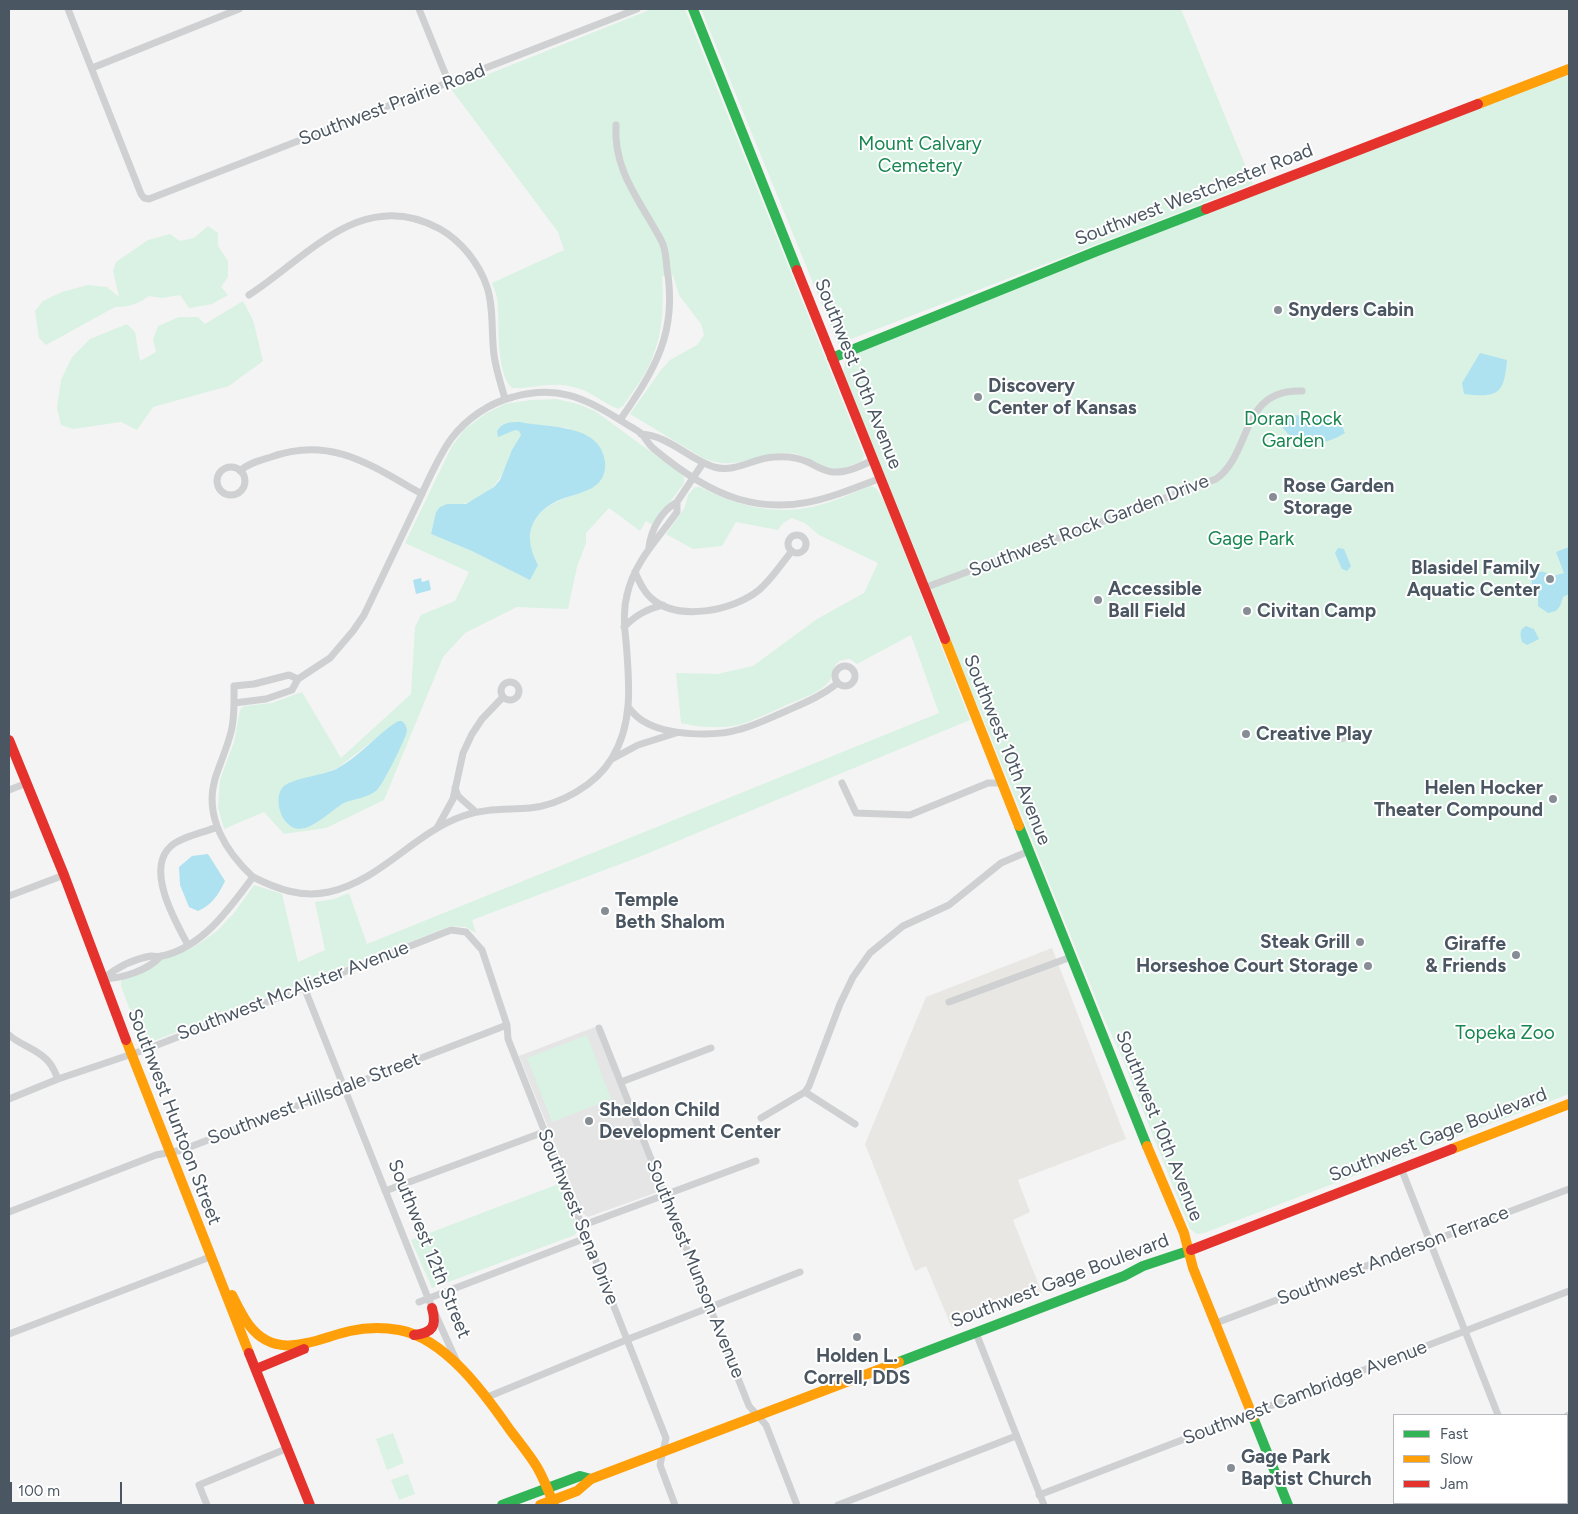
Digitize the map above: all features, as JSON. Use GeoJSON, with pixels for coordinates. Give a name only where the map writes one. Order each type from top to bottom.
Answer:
{"type":"FeatureCollection","features":[{"type":"Feature","properties":{"kind":"main road","name":"Southwest 10th Avenue"},"geometry":{"type":"LineString","coordinates":[[693,9],[1001,783],[1159,1176],[1184,1233],[1193,1268],[1252,1413],[1285,1504]]}},
{"type":"Feature","properties":{"kind":"main road","name":"Southwest Westchester Road"},"geometry":{"type":"LineString","coordinates":[[832,358],[1097,251],[1569,69]]}},
{"type":"Feature","properties":{"kind":"main road","name":"Southwest Huntoon Street"},"geometry":{"type":"LineString","coordinates":[[9,740],[64,875],[169,1153],[310,1505]]}},
{"type":"Feature","properties":{"kind":"main road","name":"Southwest Gage Boulevard"},"geometry":{"type":"LineString","coordinates":[[540,1505],[553,1503],[577,1491],[592,1480],[1569,1104]]}},
{"type":"Feature","properties":{"kind":"main road"},"geometry":{"type":"LineString","coordinates":[[218,1277],[226,1282],[248,1325],[257,1335],[272,1343],[281,1346],[299,1346],[357,1328],[378,1327],[402,1330],[440,1351],[463,1372]]}},
{"type":"Feature","properties":{"kind":"main road"},"geometry":{"type":"LineString","coordinates":[[414,1335],[425,1334],[432,1329],[434,1320],[432,1308]]}},
{"type":"Feature","properties":{"kind":"main road"},"geometry":{"type":"LineString","coordinates":[[256,1369],[342,1332]]}},
{"type":"Feature","properties":{"kind":"main road","name":"Southwest 12th Street"},"geometry":{"type":"LineString","coordinates":[[463,1372],[497,1411],[537,1466],[553,1503]]}},
{"type":"Feature","properties":{"kind":"main road","name":"Southwest Gage Boulevard"},"geometry":{"type":"LineString","coordinates":[[502,1505],[580,1476],[592,1480]]}},
{"type":"Feature","properties":{"kind":"street"},"geometry":{"type":"LineString","coordinates":[[68,9],[92,68],[239,9]]}},
{"type":"Feature","properties":{"kind":"street"},"geometry":{"type":"LineString","coordinates":[[419,9],[449,83]]}},
{"type":"Feature","properties":{"kind":"street","name":"Southwest Prairie Road"},"geometry":{"type":"LineString","coordinates":[[92,68],[142,194],[147,199],[151,199],[637,9]]}},
{"type":"Feature","properties":{"kind":"street"},"geometry":{"type":"LineString","coordinates":[[616,125],[615,138],[618,159],[629,184],[663,242],[670,304],[661,353],[643,387],[620,420]]}},
{"type":"Feature","properties":{"kind":"street"},"geometry":{"type":"LineString","coordinates":[[249,295],[276,277],[329,236],[352,223],[366,219],[396,216],[422,221],[450,236],[466,251],[485,281],[492,310],[496,368],[505,399]]}},
{"type":"Feature","properties":{"kind":"street","name":"Southwest Rock Garden Drive"},"geometry":{"type":"LineString","coordinates":[[924,588],[1216,479],[1226,471],[1233,461],[1245,432],[1263,405],[1281,393],[1302,391]]}},
{"type":"Feature","properties":{"kind":"street"},"geometry":{"type":"LineString","coordinates":[[234,703],[266,699],[292,690],[298,679],[330,658],[364,615],[444,450],[460,428],[483,410],[505,399],[531,393],[546,392],[568,395],[590,402],[641,434],[652,448],[712,488],[732,497],[765,505],[796,506],[823,500],[881,478]]}},
{"type":"Feature","properties":{"kind":"street"},"geometry":{"type":"LineString","coordinates":[[641,434],[655,435],[703,462],[716,467],[740,467],[768,457],[789,456],[834,472],[854,468],[873,460]]}},
{"type":"Feature","properties":{"kind":"street"},"geometry":{"type":"LineString","coordinates":[[240,471],[252,463],[291,451],[330,450],[361,461],[422,494]]}},
{"type":"Feature","properties":{"kind":"street"},"geometry":{"type":"LineString","coordinates":[[298,679],[289,675],[254,684],[234,686],[234,718],[214,780],[214,813],[218,828],[229,852],[253,877],[282,890],[299,894],[339,890],[360,880],[448,821],[488,809],[531,808],[559,800],[585,785],[596,776],[611,759],[620,740],[629,708],[624,627],[627,595],[635,572],[649,547],[651,534],[669,506],[677,502],[703,462]]}},
{"type":"Feature","properties":{"kind":"street"},"geometry":{"type":"LineString","coordinates":[[635,572],[646,592],[651,598],[662,605],[677,609],[703,611],[725,608],[739,603],[760,589],[792,551]]}},
{"type":"Feature","properties":{"kind":"street"},"geometry":{"type":"LineString","coordinates":[[624,627],[644,611],[662,605]]}},
{"type":"Feature","properties":{"kind":"street"},"geometry":{"type":"LineString","coordinates":[[629,708],[644,722],[655,726],[678,732],[715,734],[740,730],[820,696],[838,683]]}},
{"type":"Feature","properties":{"kind":"street"},"geometry":{"type":"LineString","coordinates":[[436,828],[452,799],[463,753],[472,734],[482,719],[503,697]]}},
{"type":"Feature","properties":{"kind":"street"},"geometry":{"type":"LineString","coordinates":[[611,759],[638,745],[678,732]]}},
{"type":"Feature","properties":{"kind":"street"},"geometry":{"type":"LineString","coordinates":[[1339,739],[1357,735]]}},
{"type":"Feature","properties":{"kind":"street"},"geometry":{"type":"LineString","coordinates":[[9,790],[26,783]]}},
{"type":"Feature","properties":{"kind":"street"},"geometry":{"type":"LineString","coordinates":[[842,783],[856,814],[910,815],[988,784],[1001,783]]}},
{"type":"Feature","properties":{"kind":"street"},"geometry":{"type":"LineString","coordinates":[[455,788],[458,796],[476,812]]}},
{"type":"Feature","properties":{"kind":"street"},"geometry":{"type":"LineString","coordinates":[[188,945],[174,919],[161,883],[160,866],[166,852],[178,842],[218,828]]}},
{"type":"Feature","properties":{"kind":"street"},"geometry":{"type":"LineString","coordinates":[[761,1118],[805,1092],[809,1086],[840,1004],[853,977],[870,953],[903,926],[949,905],[1001,863],[1029,852]]}},
{"type":"Feature","properties":{"kind":"street"},"geometry":{"type":"LineString","coordinates":[[9,896],[64,875]]}},
{"type":"Feature","properties":{"kind":"street"},"geometry":{"type":"LineString","coordinates":[[103,979],[119,978],[154,964],[161,956],[188,945],[208,932],[253,877]]}},
{"type":"Feature","properties":{"kind":"street","name":"Southwest McAlister Avenue"},"geometry":{"type":"LineString","coordinates":[[9,1099],[58,1079],[131,1055],[451,930],[466,932]]}},
{"type":"Feature","properties":{"kind":"street","name":"Southwest Sena Drive"},"geometry":{"type":"LineString","coordinates":[[466,932],[482,950],[507,1025],[508,1039],[666,1438],[660,1465],[675,1505]]}},
{"type":"Feature","properties":{"kind":"street"},"geometry":{"type":"LineString","coordinates":[[948,1002],[1071,957]]}},
{"type":"Feature","properties":{"kind":"street","name":"Southwest 12th Street"},"geometry":{"type":"LineString","coordinates":[[304,988],[432,1308],[463,1372]]}},
{"type":"Feature","properties":{"kind":"street","name":"Southwest Hillsdale Street"},"geometry":{"type":"LineString","coordinates":[[9,1212],[156,1156],[182,1150],[507,1025]]}},
{"type":"Feature","properties":{"kind":"street","name":"Southwest Munson Avenue"},"geometry":{"type":"LineString","coordinates":[[599,1028],[749,1406],[766,1426],[797,1505]]}},
{"type":"Feature","properties":{"kind":"street"},"geometry":{"type":"LineString","coordinates":[[9,1035],[17,1042],[45,1057],[58,1079]]}},
{"type":"Feature","properties":{"kind":"street"},"geometry":{"type":"LineString","coordinates":[[621,1082],[711,1048]]}},
{"type":"Feature","properties":{"kind":"street"},"geometry":{"type":"LineString","coordinates":[[805,1092],[856,1124]]}},
{"type":"Feature","properties":{"kind":"street"},"geometry":{"type":"LineString","coordinates":[[385,1192],[544,1132]]}},
{"type":"Feature","properties":{"kind":"street"},"geometry":{"type":"LineString","coordinates":[[582,1226],[756,1161]]}},
{"type":"Feature","properties":{"kind":"street"},"geometry":{"type":"LineString","coordinates":[[1401,1168],[1498,1414]]}},
{"type":"Feature","properties":{"kind":"street","name":"Southwest Anderson Terrace"},"geometry":{"type":"LineString","coordinates":[[1216,1322],[1430,1243],[1569,1189]]}},
{"type":"Feature","properties":{"kind":"street"},"geometry":{"type":"LineString","coordinates":[[419,1302],[586,1238]]}},
{"type":"Feature","properties":{"kind":"street"},"geometry":{"type":"LineString","coordinates":[[9,1334],[210,1257]]}},
{"type":"Feature","properties":{"kind":"street"},"geometry":{"type":"LineString","coordinates":[[485,1398],[800,1272]]}},
{"type":"Feature","properties":{"kind":"street","name":"Southwest Cambridge Avenue"},"geometry":{"type":"LineString","coordinates":[[1040,1495],[1569,1291]]}},
{"type":"Feature","properties":{"kind":"street"},"geometry":{"type":"LineString","coordinates":[[976,1333],[1044,1505]]}},
{"type":"Feature","properties":{"kind":"street"},"geometry":{"type":"LineString","coordinates":[[838,1505],[1016,1436]]}},
{"type":"Feature","properties":{"kind":"street"},"geometry":{"type":"LineString","coordinates":[[207,1505],[199,1484],[288,1448]]}},
{"type":"Feature","properties":{"kind":"shaded area"},"geometry":{"type":"Polygon","coordinates":[[[1052,948],[1126,1139],[1018,1180],[1030,1212],[1013,1220],[1042,1293],[952,1328],[926,1266],[915,1271],[865,1144],[926,997],[1052,948]]]}},
{"type":"Feature","properties":{"kind":"shaded area","name":"Sheldon Child Development Center"},"geometry":{"type":"Polygon","coordinates":[[[595,1027],[659,1191],[588,1217],[583,1214],[519,1056],[595,1027]]]}},
{"type":"Feature","properties":{"kind":"green space"},"geometry":{"type":"Polygon","coordinates":[[[652,9],[685,9],[864,455],[862,461],[837,469],[796,454],[777,453],[737,462],[716,462],[703,458],[630,414],[670,360],[697,345],[704,335],[701,324],[679,295],[673,275],[662,276],[662,317],[659,337],[653,356],[644,376],[623,406],[618,409],[585,391],[565,385],[512,388],[507,381],[503,371],[499,346],[497,298],[492,283],[564,250],[558,232],[451,89],[652,9]]]}},
{"type":"Feature","properties":{"kind":"green space","name":"Mount Calvary Cemetery"},"geometry":{"type":"Polygon","coordinates":[[[701,9],[1181,9],[1253,184],[838,344],[701,9]]]}},
{"type":"Feature","properties":{"kind":"green space","name":"Gage Park"},"geometry":{"type":"Polygon","coordinates":[[[1569,73],[1569,1094],[1204,1233],[1197,1234],[1190,1229],[1121,1055],[1105,1021],[980,711],[967,684],[843,374],[845,361],[855,353],[1169,228],[1569,73]]]}},
{"type":"Feature","properties":{"kind":"green space"},"geometry":{"type":"Polygon","coordinates":[[[208,226],[218,233],[218,246],[228,261],[228,277],[221,287],[228,295],[212,304],[189,308],[180,295],[162,298],[149,296],[133,304],[115,307],[46,345],[39,338],[35,311],[43,301],[62,292],[88,285],[107,287],[119,297],[113,271],[116,262],[148,240],[170,234],[180,241],[194,238],[208,226]]]}},
{"type":"Feature","properties":{"kind":"green space"},"geometry":{"type":"Polygon","coordinates":[[[243,301],[253,320],[263,361],[229,386],[153,407],[137,430],[121,422],[73,429],[61,425],[57,408],[61,380],[72,357],[90,339],[127,324],[135,332],[140,361],[156,352],[153,340],[158,326],[179,317],[198,317],[205,324],[243,301]]]}},
{"type":"Feature","properties":{"kind":"green space"},"geometry":{"type":"Polygon","coordinates":[[[556,399],[578,404],[595,411],[680,473],[684,477],[684,483],[653,525],[646,521],[640,531],[609,508],[586,533],[586,543],[577,567],[568,609],[517,607],[465,633],[443,657],[384,800],[326,828],[284,834],[264,812],[224,829],[218,807],[220,780],[234,742],[240,710],[244,706],[272,703],[302,692],[341,758],[411,694],[415,627],[421,615],[455,601],[469,572],[405,543],[452,446],[465,429],[485,414],[505,404],[556,399]],[[520,422],[515,430],[520,431],[521,435],[496,484],[479,498],[467,503],[440,507],[431,534],[472,551],[538,565],[529,542],[534,521],[555,503],[581,493],[569,428],[520,422]],[[398,721],[339,767],[326,773],[293,782],[287,823],[295,827],[309,827],[342,804],[376,791],[402,721],[398,721]]]}},
{"type":"Feature","properties":{"kind":"green space"},"geometry":{"type":"Polygon","coordinates":[[[870,486],[876,488],[885,503],[970,720],[639,857],[472,920],[476,933],[466,927],[451,926],[156,1040],[141,1040],[121,986],[121,981],[156,965],[163,959],[188,950],[217,931],[234,913],[254,885],[282,894],[298,962],[325,950],[315,902],[334,899],[349,893],[367,944],[939,713],[911,635],[857,664],[850,659],[838,662],[830,680],[819,690],[748,722],[735,726],[719,727],[704,727],[681,723],[676,673],[717,674],[753,666],[817,619],[864,593],[878,563],[819,535],[805,523],[792,518],[783,523],[778,530],[736,522],[722,546],[693,549],[666,534],[684,509],[688,495],[695,487],[700,487],[742,504],[785,510],[823,504],[870,486]]]}},
{"type":"Feature","properties":{"kind":"green space"},"geometry":{"type":"Polygon","coordinates":[[[587,1035],[611,1099],[552,1122],[527,1058],[587,1035]]]}},
{"type":"Feature","properties":{"kind":"green space"},"geometry":{"type":"Polygon","coordinates":[[[561,1183],[578,1229],[575,1235],[432,1288],[411,1240],[561,1183]]]}},
{"type":"Feature","properties":{"kind":"green space"},"geometry":{"type":"Polygon","coordinates":[[[393,1433],[404,1463],[387,1470],[376,1439],[393,1433]]]}},
{"type":"Feature","properties":{"kind":"green space"},"geometry":{"type":"Polygon","coordinates":[[[408,1474],[415,1494],[399,1500],[391,1480],[408,1474]]]}},
{"type":"Feature","properties":{"kind":"water"},"geometry":{"type":"Polygon","coordinates":[[[1480,353],[1507,360],[1504,380],[1498,391],[1492,394],[1464,394],[1462,383],[1480,353]]]}},
{"type":"Feature","properties":{"kind":"water"},"geometry":{"type":"Polygon","coordinates":[[[1292,415],[1324,417],[1340,421],[1345,433],[1336,438],[1318,443],[1302,442],[1294,438],[1280,424],[1292,415]]]}},
{"type":"Feature","properties":{"kind":"water"},"geometry":{"type":"Polygon","coordinates":[[[520,422],[558,427],[583,434],[594,440],[601,449],[605,462],[603,477],[595,486],[551,504],[534,521],[530,533],[530,542],[538,565],[530,580],[472,551],[431,534],[436,512],[440,507],[447,504],[466,504],[494,487],[500,480],[512,450],[521,435],[519,431],[515,430],[498,437],[497,431],[507,423],[520,422]]]}},
{"type":"Feature","properties":{"kind":"water","name":"Blasidel Family Aquatic Center"},"geometry":{"type":"Polygon","coordinates":[[[1569,547],[1569,594],[1563,597],[1556,611],[1548,613],[1538,606],[1538,595],[1533,588],[1532,577],[1533,574],[1539,572],[1548,573],[1553,576],[1564,573],[1556,552],[1569,547]]]}},
{"type":"Feature","properties":{"kind":"water"},"geometry":{"type":"Polygon","coordinates":[[[1338,548],[1344,549],[1351,566],[1347,571],[1342,569],[1335,553],[1338,548]]]}},
{"type":"Feature","properties":{"kind":"water"},"geometry":{"type":"Polygon","coordinates":[[[421,578],[422,582],[429,580],[431,590],[416,594],[413,580],[421,578]]]}},
{"type":"Feature","properties":{"kind":"water","name":"Blasidel Family Aquatic Center"},"geometry":{"type":"Polygon","coordinates":[[[1526,626],[1534,629],[1539,639],[1527,645],[1522,642],[1521,634],[1522,629],[1526,626]]]}},
{"type":"Feature","properties":{"kind":"water"},"geometry":{"type":"Polygon","coordinates":[[[398,721],[402,721],[406,726],[406,735],[388,772],[376,791],[344,803],[317,822],[302,829],[288,824],[282,816],[278,800],[284,786],[338,768],[398,721]]]}},
{"type":"Feature","properties":{"kind":"water"},"geometry":{"type":"Polygon","coordinates":[[[208,854],[225,881],[214,899],[198,911],[189,907],[180,885],[179,867],[192,856],[208,854]]]}},
{"type":"Feature","properties":{"kind":"traffic: fast"},"geometry":{"type":"LineString","coordinates":[[693,9],[797,270]]}},
{"type":"Feature","properties":{"kind":"traffic: fast"},"geometry":{"type":"LineString","coordinates":[[832,358],[1206,209]]}},
{"type":"Feature","properties":{"kind":"traffic: fast"},"geometry":{"type":"LineString","coordinates":[[1019,826],[1147,1146]]}},
{"type":"Feature","properties":{"kind":"traffic: fast"},"geometry":{"type":"LineString","coordinates":[[899,1362],[1124,1276],[1143,1266],[1191,1250]]}},
{"type":"Feature","properties":{"kind":"traffic: fast"},"geometry":{"type":"LineString","coordinates":[[1253,1417],[1288,1505]]}},
{"type":"Feature","properties":{"kind":"traffic: fast"},"geometry":{"type":"LineString","coordinates":[[502,1505],[580,1476],[591,1479]]}},
{"type":"Feature","properties":{"kind":"traffic: slow"},"geometry":{"type":"LineString","coordinates":[[1478,104],[1569,69]]}},
{"type":"Feature","properties":{"kind":"traffic: slow"},"geometry":{"type":"LineString","coordinates":[[945,639],[1019,826]]}},
{"type":"Feature","properties":{"kind":"traffic: slow"},"geometry":{"type":"LineString","coordinates":[[126,1040],[249,1353]]}},
{"type":"Feature","properties":{"kind":"traffic: slow"},"geometry":{"type":"LineString","coordinates":[[1452,1149],[1569,1104]]}},
{"type":"Feature","properties":{"kind":"traffic: slow"},"geometry":{"type":"LineString","coordinates":[[1147,1146],[1184,1233],[1193,1268],[1253,1417]]}},
{"type":"Feature","properties":{"kind":"traffic: slow"},"geometry":{"type":"LineString","coordinates":[[232,1295],[249,1325],[260,1336],[272,1343],[297,1345],[350,1331],[387,1328],[416,1335],[432,1344],[448,1356],[489,1400],[537,1467],[554,1505]]}},
{"type":"Feature","properties":{"kind":"traffic: slow"},"geometry":{"type":"LineString","coordinates":[[540,1505],[577,1491],[591,1479],[899,1362]]}},
{"type":"Feature","properties":{"kind":"traffic: jam"},"geometry":{"type":"LineString","coordinates":[[1206,209],[1478,104]]}},
{"type":"Feature","properties":{"kind":"traffic: jam"},"geometry":{"type":"LineString","coordinates":[[797,270],[945,639]]}},
{"type":"Feature","properties":{"kind":"traffic: jam"},"geometry":{"type":"LineString","coordinates":[[9,740],[64,875],[126,1040]]}},
{"type":"Feature","properties":{"kind":"traffic: jam"},"geometry":{"type":"LineString","coordinates":[[1191,1250],[1452,1149]]}},
{"type":"Feature","properties":{"kind":"traffic: jam"},"geometry":{"type":"LineString","coordinates":[[414,1335],[426,1332],[432,1328],[434,1324],[432,1308]]}},
{"type":"Feature","properties":{"kind":"traffic: jam"},"geometry":{"type":"LineString","coordinates":[[256,1369],[304,1349]]}},
{"type":"Feature","properties":{"kind":"traffic: jam"},"geometry":{"type":"LineString","coordinates":[[249,1353],[310,1505]]}},
{"type":"Feature","properties":{"kind":"place","name":"Snyders Cabin"},"geometry":{"type":"Point","coordinates":[1278,310]}},
{"type":"Feature","properties":{"kind":"place","name":"Discovery Center of Kansas"},"geometry":{"type":"Point","coordinates":[978,397]}},
{"type":"Feature","properties":{"kind":"place","name":"Rose Garden Storage"},"geometry":{"type":"Point","coordinates":[1273,497]}},
{"type":"Feature","properties":{"kind":"place","name":"Blasidel Family Aquatic Center"},"geometry":{"type":"Point","coordinates":[1550,579]}},
{"type":"Feature","properties":{"kind":"place","name":"Accessible Ball Field"},"geometry":{"type":"Point","coordinates":[1098,600]}},
{"type":"Feature","properties":{"kind":"place","name":"Civitan Camp"},"geometry":{"type":"Point","coordinates":[1247,611]}},
{"type":"Feature","properties":{"kind":"place","name":"Creative Play"},"geometry":{"type":"Point","coordinates":[1246,734]}},
{"type":"Feature","properties":{"kind":"place","name":"Helen Hocker Theater Compound"},"geometry":{"type":"Point","coordinates":[1553,799]}},
{"type":"Feature","properties":{"kind":"place","name":"Temple Beth Shalom"},"geometry":{"type":"Point","coordinates":[605,911]}},
{"type":"Feature","properties":{"kind":"place","name":"Steak Grill"},"geometry":{"type":"Point","coordinates":[1360,942]}},
{"type":"Feature","properties":{"kind":"place","name":"Giraffe & Friends"},"geometry":{"type":"Point","coordinates":[1516,955]}},
{"type":"Feature","properties":{"kind":"place","name":"Horseshoe Court Storage"},"geometry":{"type":"Point","coordinates":[1368,966]}},
{"type":"Feature","properties":{"kind":"place","name":"Sheldon Child Development Center"},"geometry":{"type":"Point","coordinates":[589,1121]}},
{"type":"Feature","properties":{"kind":"place","name":"Holden L. Correll, DDS"},"geometry":{"type":"Point","coordinates":[857,1337]}},
{"type":"Feature","properties":{"kind":"place","name":"Gage Park Baptist Church"},"geometry":{"type":"Point","coordinates":[1231,1468]}},
{"type":"Feature","properties":{"kind":"park label","name":"Doran Rock Garden"},"geometry":{"type":"Point","coordinates":[1293,430]}},
{"type":"Feature","properties":{"kind":"park label","name":"Topeka Zoo"},"geometry":{"type":"Point","coordinates":[1505,1033]}}]}
